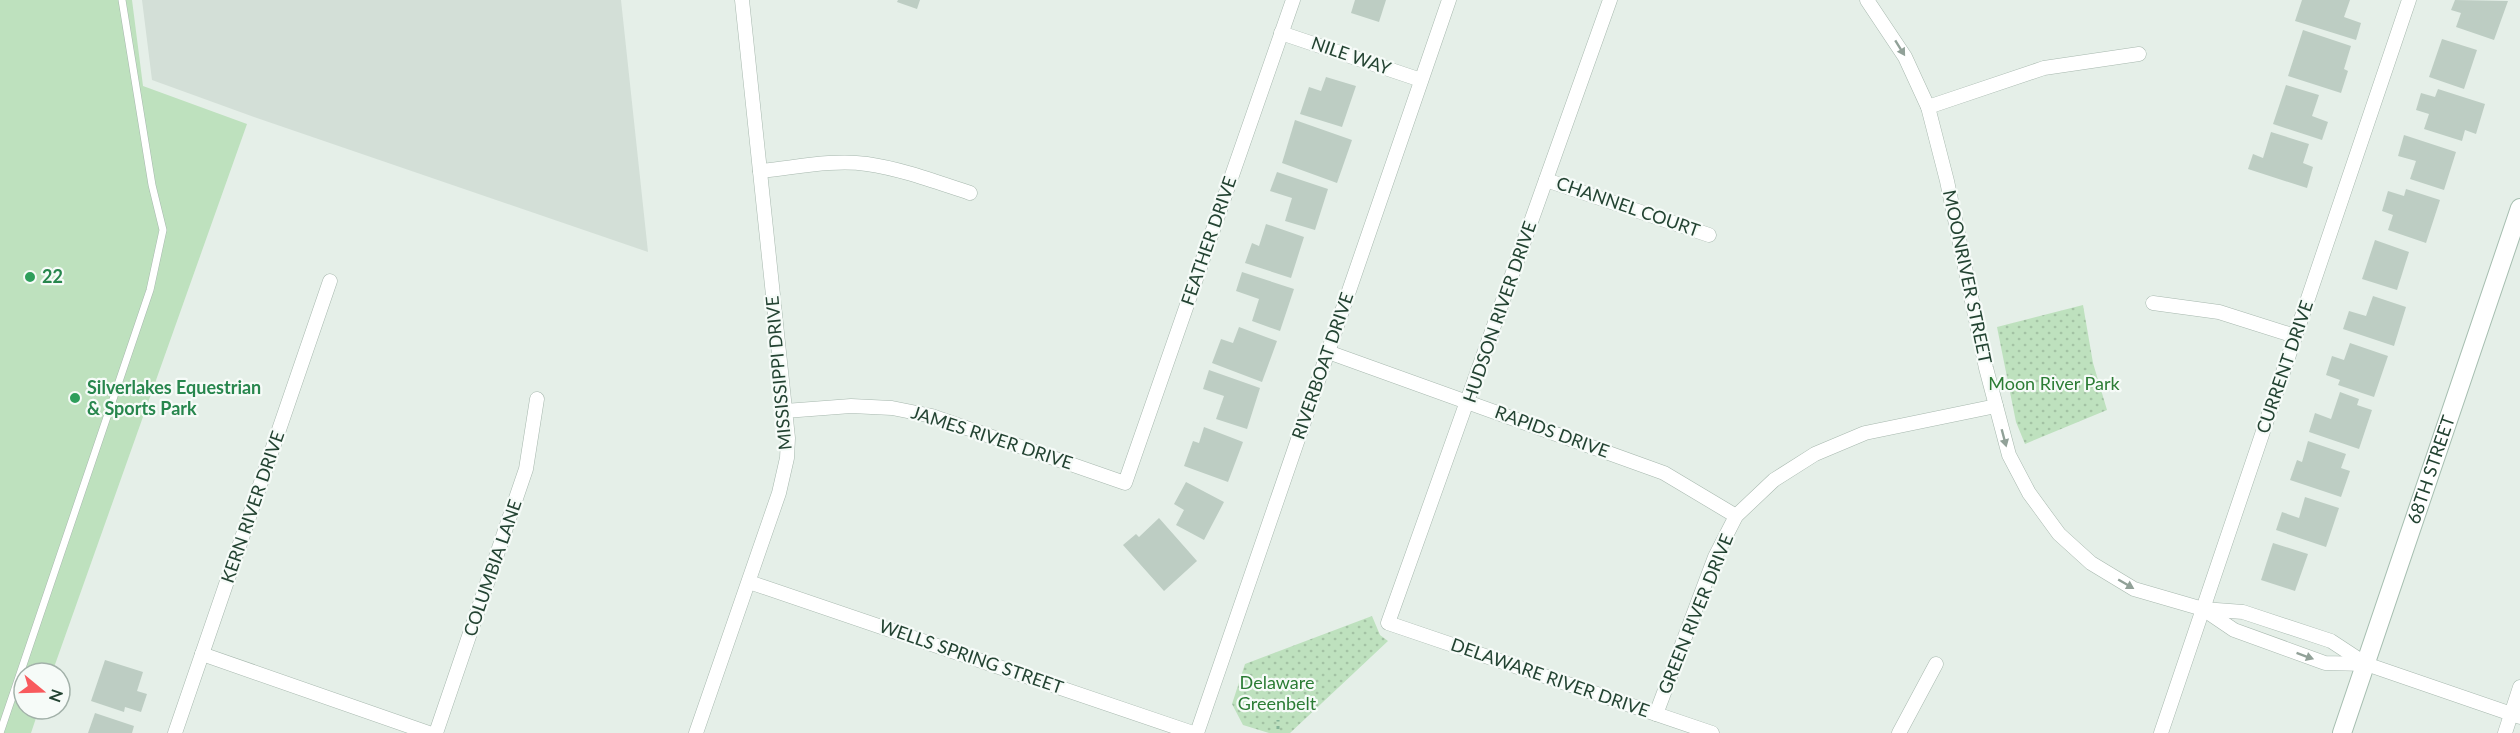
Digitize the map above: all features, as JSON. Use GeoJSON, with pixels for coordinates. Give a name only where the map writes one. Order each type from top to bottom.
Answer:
{"type":"FeatureCollection","features":[{"type":"Feature","properties":{"kind":"street","name":"MISSISSIPPI DRIVE"},"geometry":{"type":"LineString","coordinates":[[696,733],[779,493],[787,458],[785,411],[742,0]]}},
{"type":"Feature","properties":{"kind":"street","name":"FEATHER DRIVE"},"geometry":{"type":"LineString","coordinates":[[1125,483],[1293,0]]}},
{"type":"Feature","properties":{"kind":"street","name":"RIVERBOAT DRIVE"},"geometry":{"type":"LineString","coordinates":[[1195,733],[1449,0]]}},
{"type":"Feature","properties":{"kind":"street","name":"HUDSON RIVER DRIVE"},"geometry":{"type":"LineString","coordinates":[[1388,623],[1610,0]]}},
{"type":"Feature","properties":{"kind":"street","name":"MOONRIVER STREET"},"geometry":{"type":"LineString","coordinates":[[1867,0],[1905,57],[1928,107],[2009,454],[2029,493],[2059,534],[2091,563],[2134,589],[2203,609],[2243,612],[2331,641],[2366,663],[2516,715]]}},
{"type":"Feature","properties":{"kind":"street","name":"CURRENT DRIVE"},"geometry":{"type":"LineString","coordinates":[[2161,733],[2409,0]]}},
{"type":"Feature","properties":{"kind":"street","name":"NILE WAY"},"geometry":{"type":"LineString","coordinates":[[1281,33],[1422,80]]}},
{"type":"Feature","properties":{"kind":"street"},"geometry":{"type":"LineString","coordinates":[[1928,107],[2044,68],[2139,54]]}},
{"type":"Feature","properties":{"kind":"street"},"geometry":{"type":"LineString","coordinates":[[760,171],[839,163],[865,164],[904,172],[970,193]]}},
{"type":"Feature","properties":{"kind":"street","name":"CHANNEL COURT"},"geometry":{"type":"LineString","coordinates":[[1546,180],[1709,235]]}},
{"type":"Feature","properties":{"kind":"street","name":"68TH STREET"},"geometry":{"type":"LineString","coordinates":[[2342,733],[2519,213]]}},
{"type":"Feature","properties":{"kind":"street","name":"KERN RIVER DRIVE"},"geometry":{"type":"LineString","coordinates":[[175,733],[330,281]]}},
{"type":"Feature","properties":{"kind":"street"},"geometry":{"type":"LineString","coordinates":[[2153,303],[2219,312],[2295,336]]}},
{"type":"Feature","properties":{"kind":"street","name":"RAPIDS DRIVE"},"geometry":{"type":"LineString","coordinates":[[1328,352],[1664,473],[1736,516]]}},
{"type":"Feature","properties":{"kind":"street","name":"COLUMBIA LANE"},"geometry":{"type":"LineString","coordinates":[[436,733],[526,469],[537,399]]}},
{"type":"Feature","properties":{"kind":"street","name":"JAMES RIVER DRIVE"},"geometry":{"type":"LineString","coordinates":[[785,411],[851,406],[892,408],[932,416],[1125,483]]}},
{"type":"Feature","properties":{"kind":"street","name":"GREEN RIVER DRIVE"},"geometry":{"type":"LineString","coordinates":[[1656,714],[1715,557],[1736,516],[1774,480],[1815,454],[1865,433],[1996,406]]}},
{"type":"Feature","properties":{"kind":"street","name":"WELLS SPRING STREET"},"geometry":{"type":"LineString","coordinates":[[748,582],[1195,733]]}},
{"type":"Feature","properties":{"kind":"street","name":"MOONRIVER STREET"},"geometry":{"type":"LineString","coordinates":[[2203,609],[2234,630],[2325,663],[2366,663]]}},
{"type":"Feature","properties":{"kind":"street","name":"DELAWARE RIVER DRIVE"},"geometry":{"type":"LineString","coordinates":[[1388,623],[1712,733]]}},
{"type":"Feature","properties":{"kind":"street"},"geometry":{"type":"LineString","coordinates":[[202,654],[429,733]]}},
{"type":"Feature","properties":{"kind":"street"},"geometry":{"type":"LineString","coordinates":[[1899,733],[1936,664]]}},
{"type":"Feature","properties":{"kind":"street"},"geometry":{"type":"LineString","coordinates":[[2505,733],[2516,715],[2520,687]]}},
{"type":"Feature","properties":{"kind":"lane"},"geometry":{"type":"LineString","coordinates":[[0,733],[150,290],[162,230],[122,0]]}},
{"type":"Feature","properties":{"kind":"path"},"geometry":{"type":"LineString","coordinates":[[1278,720],[1278,729]]}},
{"type":"Feature","properties":{"kind":"shaded area"},"geometry":{"type":"Polygon","coordinates":[[[142,0],[621,0],[648,252],[152,80],[142,0]]]}},
{"type":"Feature","properties":{"kind":"green space","name":"Silverlakes Equestrian & Sports Park"},"geometry":{"type":"Polygon","coordinates":[[[0,0],[132,0],[143,86],[247,124],[56,661],[12,661],[12,721],[35,721],[31,733],[0,733],[0,0]]]}},
{"type":"Feature","properties":{"kind":"green space","name":"Moon River Park"},"geometry":{"type":"Polygon","coordinates":[[[2083,305],[2093,363],[2107,410],[2025,444],[2016,422],[1997,327],[2083,305]]]}},
{"type":"Feature","properties":{"kind":"green space","name":"Delaware Greenbelt"},"geometry":{"type":"Polygon","coordinates":[[[1372,616],[1380,635],[1388,641],[1290,733],[1269,733],[1243,725],[1232,704],[1245,664],[1372,616]]]}},
{"type":"Feature","properties":{"kind":"building"},"geometry":{"type":"Polygon","coordinates":[[[898,0],[920,0],[917,9],[897,2],[898,0]]]}},
{"type":"Feature","properties":{"kind":"building"},"geometry":{"type":"Polygon","coordinates":[[[1355,0],[1386,0],[1379,22],[1351,13],[1355,0]]]}},
{"type":"Feature","properties":{"kind":"building"},"geometry":{"type":"Polygon","coordinates":[[[2302,0],[2350,0],[2344,17],[2361,23],[2356,40],[2295,21],[2302,0]]]}},
{"type":"Feature","properties":{"kind":"building"},"geometry":{"type":"Polygon","coordinates":[[[2455,0],[2508,1],[2494,40],[2456,27],[2461,13],[2451,10],[2455,0]]]}},
{"type":"Feature","properties":{"kind":"building"},"geometry":{"type":"Polygon","coordinates":[[[2303,30],[2351,46],[2344,69],[2348,71],[2341,93],[2288,76],[2303,30]]]}},
{"type":"Feature","properties":{"kind":"building"},"geometry":{"type":"Polygon","coordinates":[[[2442,39],[2477,50],[2464,89],[2429,77],[2442,39]]]}},
{"type":"Feature","properties":{"kind":"building"},"geometry":{"type":"Polygon","coordinates":[[[1326,77],[1356,86],[1342,127],[1300,114],[1309,87],[1321,91],[1326,77]]]}},
{"type":"Feature","properties":{"kind":"building"},"geometry":{"type":"Polygon","coordinates":[[[2286,85],[2319,95],[2312,116],[2328,122],[2322,140],[2273,124],[2286,85]]]}},
{"type":"Feature","properties":{"kind":"building"},"geometry":{"type":"Polygon","coordinates":[[[2438,89],[2485,104],[2476,134],[2465,130],[2462,141],[2424,129],[2429,114],[2416,110],[2421,93],[2435,97],[2438,89]]]}},
{"type":"Feature","properties":{"kind":"building"},"geometry":{"type":"Polygon","coordinates":[[[1295,120],[1352,140],[1337,183],[1282,163],[1295,120]]]}},
{"type":"Feature","properties":{"kind":"building"},"geometry":{"type":"Polygon","coordinates":[[[2271,132],[2309,144],[2303,163],[2313,167],[2307,188],[2248,169],[2253,154],[2263,158],[2271,132]]]}},
{"type":"Feature","properties":{"kind":"building"},"geometry":{"type":"Polygon","coordinates":[[[2404,135],[2456,152],[2444,190],[2410,179],[2416,161],[2398,156],[2404,135]]]}},
{"type":"Feature","properties":{"kind":"building"},"geometry":{"type":"Polygon","coordinates":[[[1277,172],[1328,189],[1315,230],[1285,221],[1292,198],[1270,191],[1277,172]]]}},
{"type":"Feature","properties":{"kind":"building"},"geometry":{"type":"Polygon","coordinates":[[[2406,189],[2440,200],[2426,243],[2388,230],[2393,215],[2382,211],[2388,191],[2404,196],[2406,189]]]}},
{"type":"Feature","properties":{"kind":"building"},"geometry":{"type":"Polygon","coordinates":[[[1266,224],[1304,237],[1291,278],[1245,263],[1252,243],[1259,246],[1266,224]]]}},
{"type":"Feature","properties":{"kind":"building"},"geometry":{"type":"Polygon","coordinates":[[[2375,240],[2409,252],[2397,290],[2362,279],[2375,240]]]}},
{"type":"Feature","properties":{"kind":"building"},"geometry":{"type":"Polygon","coordinates":[[[1242,272],[1294,289],[1280,331],[1252,321],[1259,299],[1236,291],[1242,272]]]}},
{"type":"Feature","properties":{"kind":"building"},"geometry":{"type":"Polygon","coordinates":[[[2373,296],[2406,307],[2394,346],[2343,329],[2349,311],[2366,316],[2373,296]]]}},
{"type":"Feature","properties":{"kind":"building"},"geometry":{"type":"Polygon","coordinates":[[[1239,327],[1277,341],[1262,382],[1212,363],[1221,339],[1233,343],[1239,327]]]}},
{"type":"Feature","properties":{"kind":"building"},"geometry":{"type":"Polygon","coordinates":[[[2350,343],[2388,356],[2374,397],[2338,385],[2340,380],[2326,375],[2332,356],[2344,360],[2350,343]]]}},
{"type":"Feature","properties":{"kind":"building"},"geometry":{"type":"Polygon","coordinates":[[[1209,370],[1260,388],[1247,429],[1216,419],[1224,396],[1203,389],[1209,370]]]}},
{"type":"Feature","properties":{"kind":"building"},"geometry":{"type":"Polygon","coordinates":[[[2340,392],[2359,399],[2357,405],[2372,410],[2359,449],[2309,432],[2315,413],[2331,419],[2340,392]]]}},
{"type":"Feature","properties":{"kind":"building"},"geometry":{"type":"Polygon","coordinates":[[[1204,427],[1243,442],[1228,482],[1184,466],[1193,441],[1199,443],[1204,427]]]}},
{"type":"Feature","properties":{"kind":"building"},"geometry":{"type":"Polygon","coordinates":[[[2308,441],[2346,454],[2341,468],[2350,471],[2341,497],[2290,480],[2297,460],[2302,462],[2308,441]]]}},
{"type":"Feature","properties":{"kind":"building"},"geometry":{"type":"Polygon","coordinates":[[[1186,482],[1224,502],[1204,540],[1176,525],[1184,510],[1174,504],[1186,482]]]}},
{"type":"Feature","properties":{"kind":"building"},"geometry":{"type":"Polygon","coordinates":[[[2305,497],[2339,508],[2326,547],[2276,530],[2282,512],[2299,518],[2305,497]]]}},
{"type":"Feature","properties":{"kind":"building"},"geometry":{"type":"Polygon","coordinates":[[[1159,518],[1197,561],[1164,591],[1123,545],[1136,534],[1139,537],[1159,518]]]}},
{"type":"Feature","properties":{"kind":"building"},"geometry":{"type":"Polygon","coordinates":[[[2273,543],[2308,554],[2295,591],[2261,580],[2273,543]]]}},
{"type":"Feature","properties":{"kind":"building"},"geometry":{"type":"Polygon","coordinates":[[[105,660],[143,672],[137,691],[147,694],[141,712],[125,707],[124,712],[91,701],[105,660]]]}},
{"type":"Feature","properties":{"kind":"building"},"geometry":{"type":"Polygon","coordinates":[[[95,713],[134,726],[132,733],[88,733],[95,713]]]}},
{"type":"Feature","properties":{"kind":"place","name":"22"},"geometry":{"type":"Point","coordinates":[30,277]}},
{"type":"Feature","properties":{"kind":"place","name":"Silverlakes Equestrian & Sports Park"},"geometry":{"type":"Point","coordinates":[75,398]}}]}
